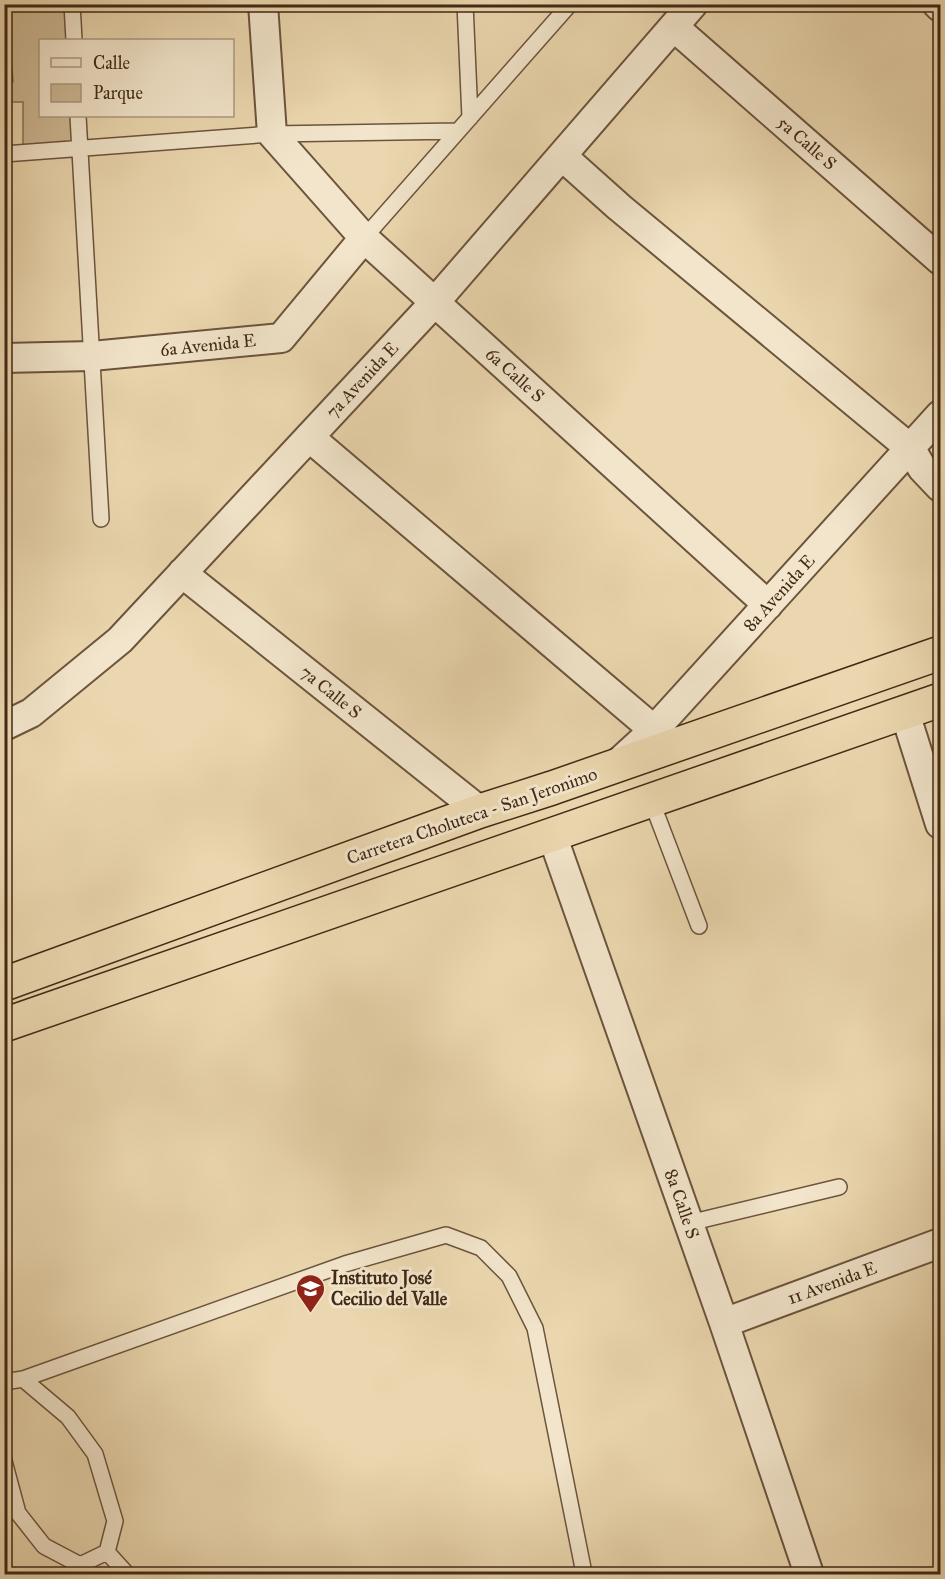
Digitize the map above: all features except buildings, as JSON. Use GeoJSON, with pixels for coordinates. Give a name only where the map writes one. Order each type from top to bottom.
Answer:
{"type":"FeatureCollection","features":[{"type":"Feature","properties":{"kind":"highway","name":"Carretera Choluteca - San Jeronimo"},"geometry":{"type":"LineString","coordinates":[[4,984],[480,811],[940,653]]}},
{"type":"Feature","properties":{"kind":"highway"},"geometry":{"type":"LineString","coordinates":[[4,1025],[940,700]]}},
{"type":"Feature","properties":{"kind":"street"},"geometry":{"type":"LineString","coordinates":[[263,4],[272,134]]}},
{"type":"Feature","properties":{"kind":"street","name":"7a Avenida E"},"geometry":{"type":"LineString","coordinates":[[4,726],[31,713],[120,640],[435,302],[693,4]]}},
{"type":"Feature","properties":{"kind":"street","name":"5a Calle S"},"geometry":{"type":"LineString","coordinates":[[674,27],[940,260]]}},
{"type":"Feature","properties":{"kind":"street","name":"6a Calle S"},"geometry":{"type":"LineString","coordinates":[[272,134],[364,238],[768,605]]}},
{"type":"Feature","properties":{"kind":"street"},"geometry":{"type":"LineString","coordinates":[[562,156],[619,207],[911,448],[921,468],[940,487]]}},
{"type":"Feature","properties":{"kind":"street","name":"6a Avenida E"},"geometry":{"type":"LineString","coordinates":[[4,358],[92,356],[281,338],[364,238]]}},
{"type":"Feature","properties":{"kind":"street","name":"8a Avenida E"},"geometry":{"type":"LineString","coordinates":[[614,766],[654,730],[940,416]]}},
{"type":"Feature","properties":{"kind":"street"},"geometry":{"type":"LineString","coordinates":[[309,437],[654,730]]}},
{"type":"Feature","properties":{"kind":"street","name":"7a Calle S"},"geometry":{"type":"LineString","coordinates":[[182,573],[480,811]]}},
{"type":"Feature","properties":{"kind":"street"},"geometry":{"type":"LineString","coordinates":[[905,713],[940,824]]}},
{"type":"Feature","properties":{"kind":"street","name":"8a Calle S"},"geometry":{"type":"LineString","coordinates":[[552,835],[724,1323],[809,1575]]}},
{"type":"Feature","properties":{"kind":"street","name":"11 Avenida E"},"geometry":{"type":"LineString","coordinates":[[724,1323],[940,1243]]}},
{"type":"Feature","properties":{"kind":"lane"},"geometry":{"type":"LineString","coordinates":[[72,4],[74,39]]}},
{"type":"Feature","properties":{"kind":"lane"},"geometry":{"type":"LineString","coordinates":[[465,4],[470,118]]}},
{"type":"Feature","properties":{"kind":"lane"},"geometry":{"type":"LineString","coordinates":[[364,238],[570,4]]}},
{"type":"Feature","properties":{"kind":"lane"},"geometry":{"type":"LineString","coordinates":[[78,117],[101,519]]}},
{"type":"Feature","properties":{"kind":"lane"},"geometry":{"type":"LineString","coordinates":[[4,154],[272,134],[458,131]]}},
{"type":"Feature","properties":{"kind":"lane"},"geometry":{"type":"LineString","coordinates":[[651,800],[699,926]]}},
{"type":"Feature","properties":{"kind":"lane"},"geometry":{"type":"LineString","coordinates":[[689,1223],[839,1187]]}},
{"type":"Feature","properties":{"kind":"lane"},"geometry":{"type":"LineString","coordinates":[[4,1382],[23,1378],[345,1264],[446,1235],[481,1248],[509,1276],[535,1328],[583,1568]]}},
{"type":"Feature","properties":{"kind":"lane"},"geometry":{"type":"LineString","coordinates":[[4,1461],[18,1513],[44,1546],[80,1565],[107,1552],[115,1521],[95,1454],[68,1417],[23,1378]]}},
{"type":"Feature","properties":{"kind":"lane"},"geometry":{"type":"LineString","coordinates":[[107,1552],[127,1575]]}},
{"type":"Feature","properties":{"kind":"green space"},"geometry":{"type":"Polygon","coordinates":[[[4,5],[66,5],[68,39],[39,39],[39,117],[72,117],[73,145],[23,148],[23,102],[8,102],[8,83],[13,82],[12,66],[5,66],[4,5]]]}},
{"type":"Feature","properties":{"kind":"place","name":"Instituto José Cecilio del Valle"},"geometry":{"type":"Point","coordinates":[310,1314]}}]}
